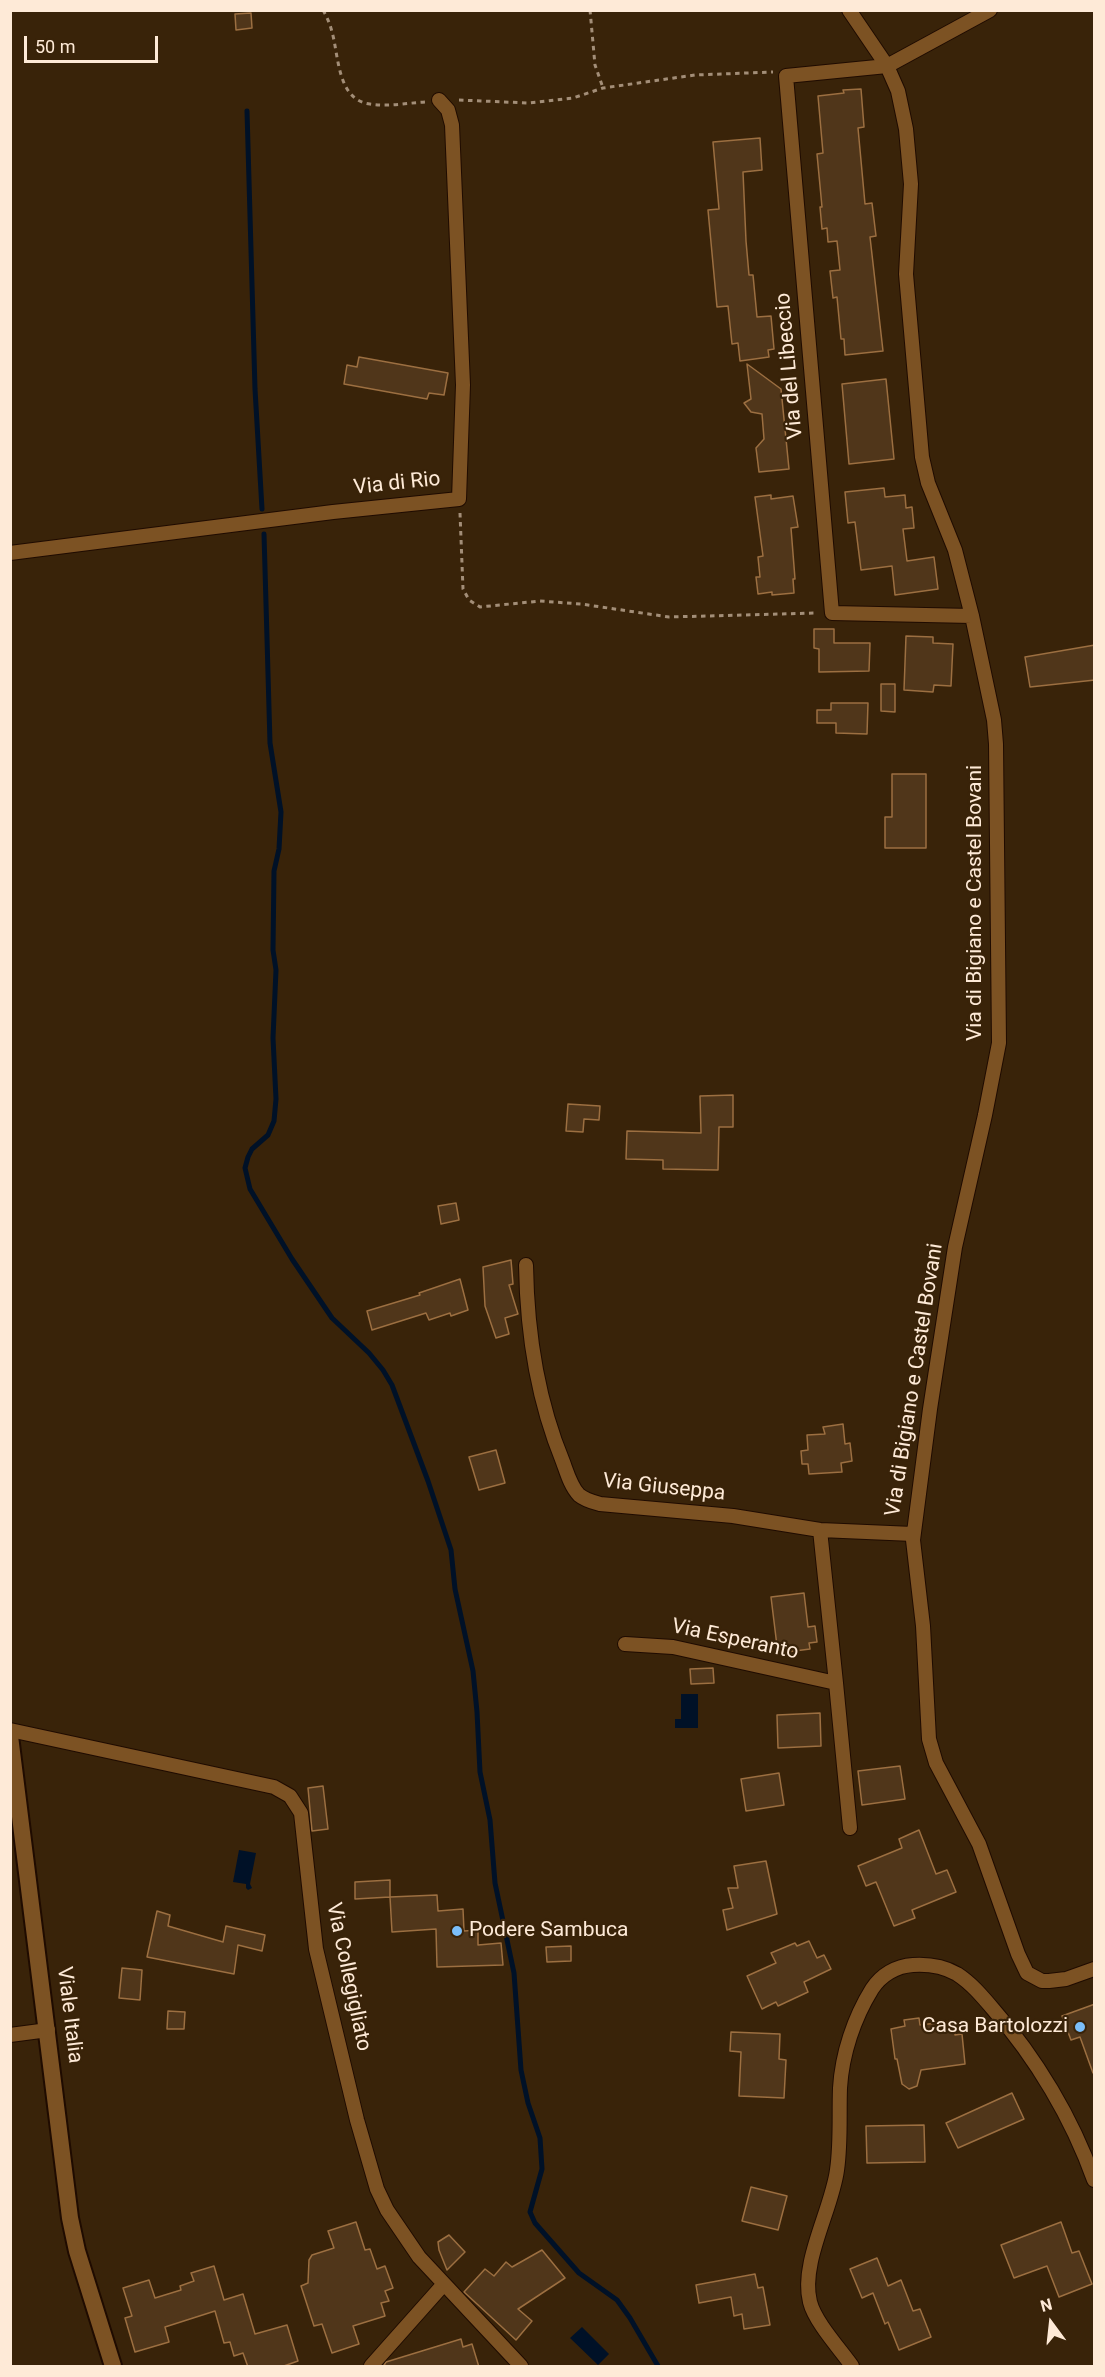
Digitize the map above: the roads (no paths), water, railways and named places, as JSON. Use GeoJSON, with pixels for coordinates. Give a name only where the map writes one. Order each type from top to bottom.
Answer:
{"type":"FeatureCollection","features":[{"type":"Feature","properties":{"kind":"street","name":"Via di Bigiano e Castel Bovani"},"geometry":{"type":"LineString","coordinates":[[849,10],[887,66],[903,109],[910,162],[906,274],[922,457],[928,483],[955,550],[972,616],[994,720],[996,744],[1000,1028],[986,1115],[955,1246],[913,1533],[923,1626],[930,1739],[936,1763],[981,1850],[1027,1973],[1042,1982],[1057,1981],[1095,1968]]}},
{"type":"Feature","properties":{"kind":"street"},"geometry":{"type":"LineString","coordinates":[[887,66],[990,10]]}},
{"type":"Feature","properties":{"kind":"street","name":"Via del Libeccio"},"geometry":{"type":"LineString","coordinates":[[887,66],[786,76],[832,613],[972,616]]}},
{"type":"Feature","properties":{"kind":"street","name":"Via di Rio"},"geometry":{"type":"LineString","coordinates":[[10,553],[333,512],[459,499],[464,385],[453,136],[448,110],[439,100]]}},
{"type":"Feature","properties":{"kind":"street","name":"Via Giuseppa"},"geometry":{"type":"LineString","coordinates":[[526,1265],[529,1334],[540,1389],[560,1454],[572,1484],[580,1496],[600,1504],[733,1516],[820,1530],[913,1533]]}},
{"type":"Feature","properties":{"kind":"street","name":"Via Esperanto"},"geometry":{"type":"LineString","coordinates":[[820,1530],[850,1828]]}},
{"type":"Feature","properties":{"kind":"street","name":"Via Esperanto"},"geometry":{"type":"LineString","coordinates":[[625,1644],[672,1647],[836,1683]]}},
{"type":"Feature","properties":{"kind":"street","name":"Via Collegigliato"},"geometry":{"type":"LineString","coordinates":[[10,1730],[274,1787],[295,1800],[303,1822],[316,1949],[372,2173],[387,2210],[419,2257],[521,2367]]}},
{"type":"Feature","properties":{"kind":"street","name":"Viale Italia"},"geometry":{"type":"LineString","coordinates":[[10,1736],[73,2236],[114,2367]]}},
{"type":"Feature","properties":{"kind":"street"},"geometry":{"type":"LineString","coordinates":[[852,2367],[817,2317],[810,2301],[810,2268],[837,2172],[842,2065],[858,2015],[880,1979],[908,1965],[934,1965],[957,1974],[972,1986],[1010,2030],[1052,2091],[1072,2127],[1095,2180]]}},
{"type":"Feature","properties":{"kind":"street"},"geometry":{"type":"LineString","coordinates":[[10,2035],[48,2030]]}},
{"type":"Feature","properties":{"kind":"street"},"geometry":{"type":"LineString","coordinates":[[376,2364],[443,2285]]}},
{"type":"Feature","properties":{"kind":"water"},"geometry":{"type":"Polygon","coordinates":[[[681,1694],[698,1694],[698,1728],[675,1728],[675,1719],[681,1719],[681,1694]]]}},
{"type":"Feature","properties":{"kind":"water"},"geometry":{"type":"Polygon","coordinates":[[[239,1850],[256,1853],[250,1884],[252,1888],[248,1890],[246,1884],[233,1882],[239,1850]]]}},
{"type":"Feature","properties":{"kind":"water"},"geometry":{"type":"Polygon","coordinates":[[[582,2327],[609,2354],[598,2365],[570,2338],[582,2327]]]}},
{"type":"Feature","properties":{"kind":"waterway"},"geometry":{"type":"LineString","coordinates":[[247,111],[255,389],[262,509]]}},
{"type":"Feature","properties":{"kind":"waterway"},"geometry":{"type":"LineString","coordinates":[[264,534],[270,743],[281,812],[279,849],[274,871],[273,950],[276,970],[273,1038],[276,1099],[274,1121],[268,1135],[252,1149],[245,1168],[250,1189],[292,1259],[332,1318],[369,1353],[392,1385],[428,1481],[451,1550],[455,1589],[473,1671],[480,1772],[490,1820],[495,1883],[514,1973],[521,2070],[528,2103],[540,2138],[542,2169],[530,2212],[535,2223],[579,2273],[617,2300],[658,2366]]}},
{"type":"Feature","properties":{"kind":"place","name":"Podere Sambuca"},"geometry":{"type":"Point","coordinates":[457,1931]}},
{"type":"Feature","properties":{"kind":"place","name":"Casa Bartolozzi"},"geometry":{"type":"Point","coordinates":[1080,2027]}}]}
